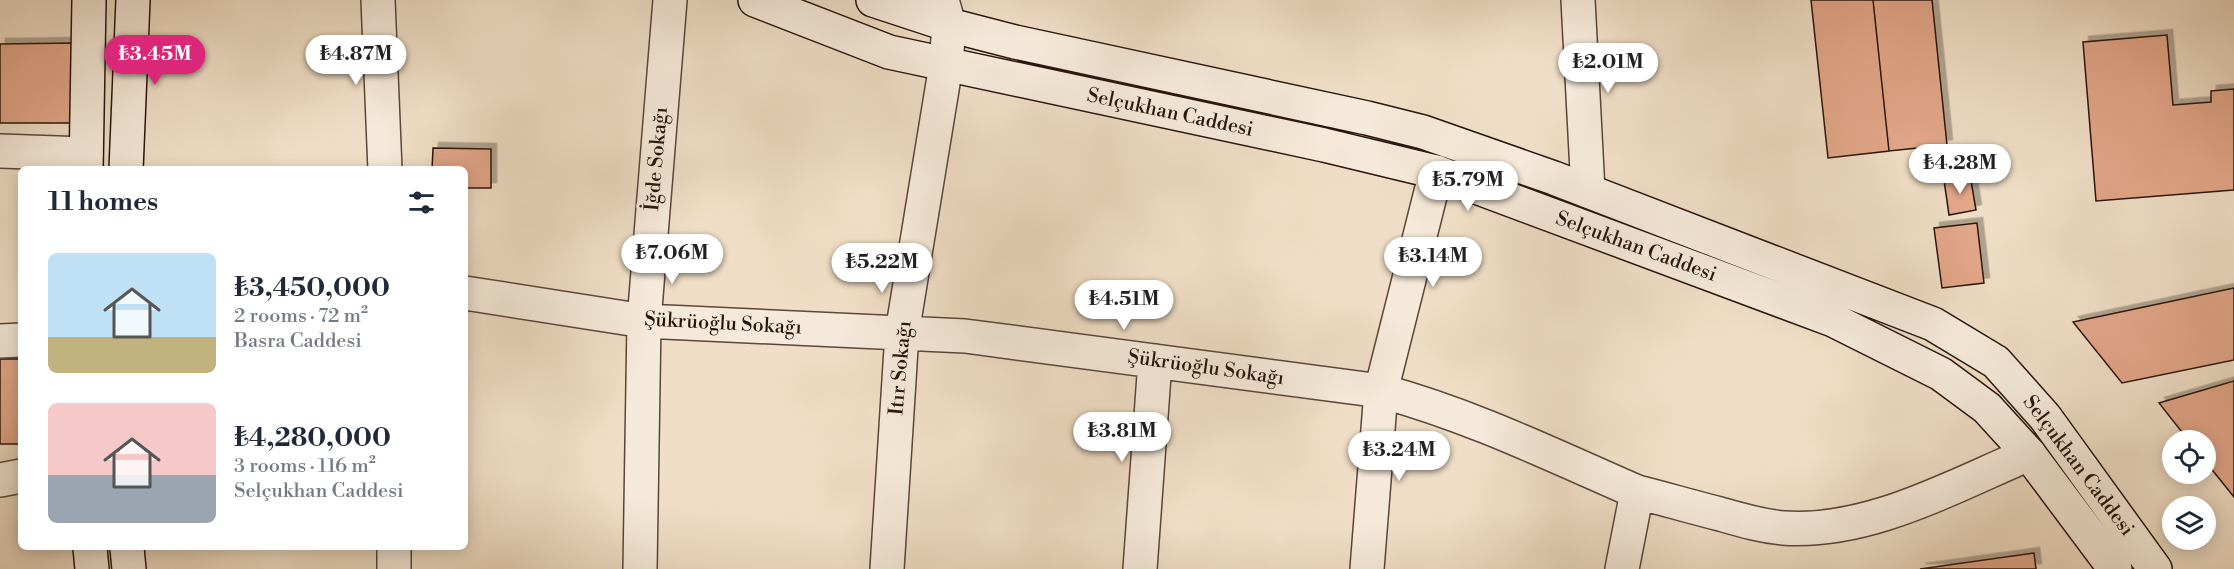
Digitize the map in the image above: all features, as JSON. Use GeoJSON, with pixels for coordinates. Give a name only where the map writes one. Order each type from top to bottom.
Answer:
{"type":"FeatureCollection","features":[{"type":"Feature","properties":{"kind":"street"},"geometry":{"type":"LineString","coordinates":[[0,151],[86,162],[89,0]]}},
{"type":"Feature","properties":{"kind":"street"},"geometry":{"type":"LineString","coordinates":[[126,166],[133,0]]}},
{"type":"Feature","properties":{"kind":"street"},"geometry":{"type":"LineString","coordinates":[[378,0],[385,166]]}},
{"type":"Feature","properties":{"kind":"street","name":"İğde Sokağı"},"geometry":{"type":"LineString","coordinates":[[640,569],[644,321],[670,0]]}},
{"type":"Feature","properties":{"kind":"street","name":"Selçukhan Caddesi"},"geometry":{"type":"LineString","coordinates":[[755,0],[889,52],[1334,147],[1436,172],[1833,320],[1941,374],[1987,408],[2029,454],[2115,569]]}},
{"type":"Feature","properties":{"kind":"street","name":"Selçukhan Caddesi"},"geometry":{"type":"LineString","coordinates":[[873,0],[946,13],[1015,42],[1423,132],[1588,191],[1933,324],[1996,363],[2045,417],[2155,569]]}},
{"type":"Feature","properties":{"kind":"street"},"geometry":{"type":"LineString","coordinates":[[1578,0],[1588,191]]}},
{"type":"Feature","properties":{"kind":"street","name":"Itır Sokağı"},"geometry":{"type":"LineString","coordinates":[[887,569],[902,333],[946,65],[946,13]]}},
{"type":"Feature","properties":{"kind":"street"},"geometry":{"type":"LineString","coordinates":[[1367,569],[1381,391],[1436,172]]}},
{"type":"Feature","properties":{"kind":"street","name":"Şükrüoğlu Sokağı"},"geometry":{"type":"LineString","coordinates":[[468,293],[644,321],[965,336],[1381,391],[1426,403],[1494,429],[1637,492],[1756,524],[1789,528],[1831,527],[1864,520],[1896,510],[2029,454]]}},
{"type":"Feature","properties":{"kind":"street"},"geometry":{"type":"LineString","coordinates":[[0,340],[18,340]]}},
{"type":"Feature","properties":{"kind":"street"},"geometry":{"type":"LineString","coordinates":[[1140,569],[1155,361]]}},
{"type":"Feature","properties":{"kind":"street"},"geometry":{"type":"LineString","coordinates":[[0,480],[18,477]]}},
{"type":"Feature","properties":{"kind":"street"},"geometry":{"type":"LineString","coordinates":[[1622,569],[1637,492]]}},
{"type":"Feature","properties":{"kind":"street"},"geometry":{"type":"LineString","coordinates":[[90,550],[92,569]]}},
{"type":"Feature","properties":{"kind":"street"},"geometry":{"type":"LineString","coordinates":[[127,550],[129,569]]}},
{"type":"Feature","properties":{"kind":"street"},"geometry":{"type":"LineString","coordinates":[[394,550],[394,569]]}},
{"type":"Feature","properties":{"kind":"building"},"geometry":{"type":"Polygon","coordinates":[[[1811,0],[1873,0],[1889,151],[1828,158],[1811,0]]]}},
{"type":"Feature","properties":{"kind":"building"},"geometry":{"type":"Polygon","coordinates":[[[1873,0],[1932,0],[1947,145],[1889,151],[1873,0]]]}},
{"type":"Feature","properties":{"kind":"building"},"geometry":{"type":"Polygon","coordinates":[[[2167,35],[2173,105],[2211,102],[2211,91],[2234,89],[2234,190],[2096,201],[2083,42],[2167,35]]]}},
{"type":"Feature","properties":{"kind":"building"},"geometry":{"type":"Polygon","coordinates":[[[74,43],[75,123],[0,123],[0,44],[74,43]]]}},
{"type":"Feature","properties":{"kind":"building"},"geometry":{"type":"Polygon","coordinates":[[[433,148],[491,149],[491,188],[468,188],[468,166],[432,166],[433,148]]]}},
{"type":"Feature","properties":{"kind":"building"},"geometry":{"type":"Polygon","coordinates":[[[1970,175],[1976,210],[1949,215],[1944,180],[1970,175]]]}},
{"type":"Feature","properties":{"kind":"building"},"geometry":{"type":"Polygon","coordinates":[[[1977,223],[1984,283],[1942,288],[1934,228],[1977,223]]]}},
{"type":"Feature","properties":{"kind":"building"},"geometry":{"type":"Polygon","coordinates":[[[2234,288],[2234,360],[2122,383],[2073,322],[2234,288]]]}},
{"type":"Feature","properties":{"kind":"building"},"geometry":{"type":"Polygon","coordinates":[[[0,359],[18,359],[18,444],[0,444],[0,359]]]}},
{"type":"Feature","properties":{"kind":"building"},"geometry":{"type":"Polygon","coordinates":[[[2234,381],[2234,497],[2216,475],[2216,430],[2180,430],[2159,403],[2234,381]]]}},
{"type":"Feature","properties":{"kind":"building"},"geometry":{"type":"Polygon","coordinates":[[[2034,553],[2036,569],[1920,569],[2034,553]]]}}]}
